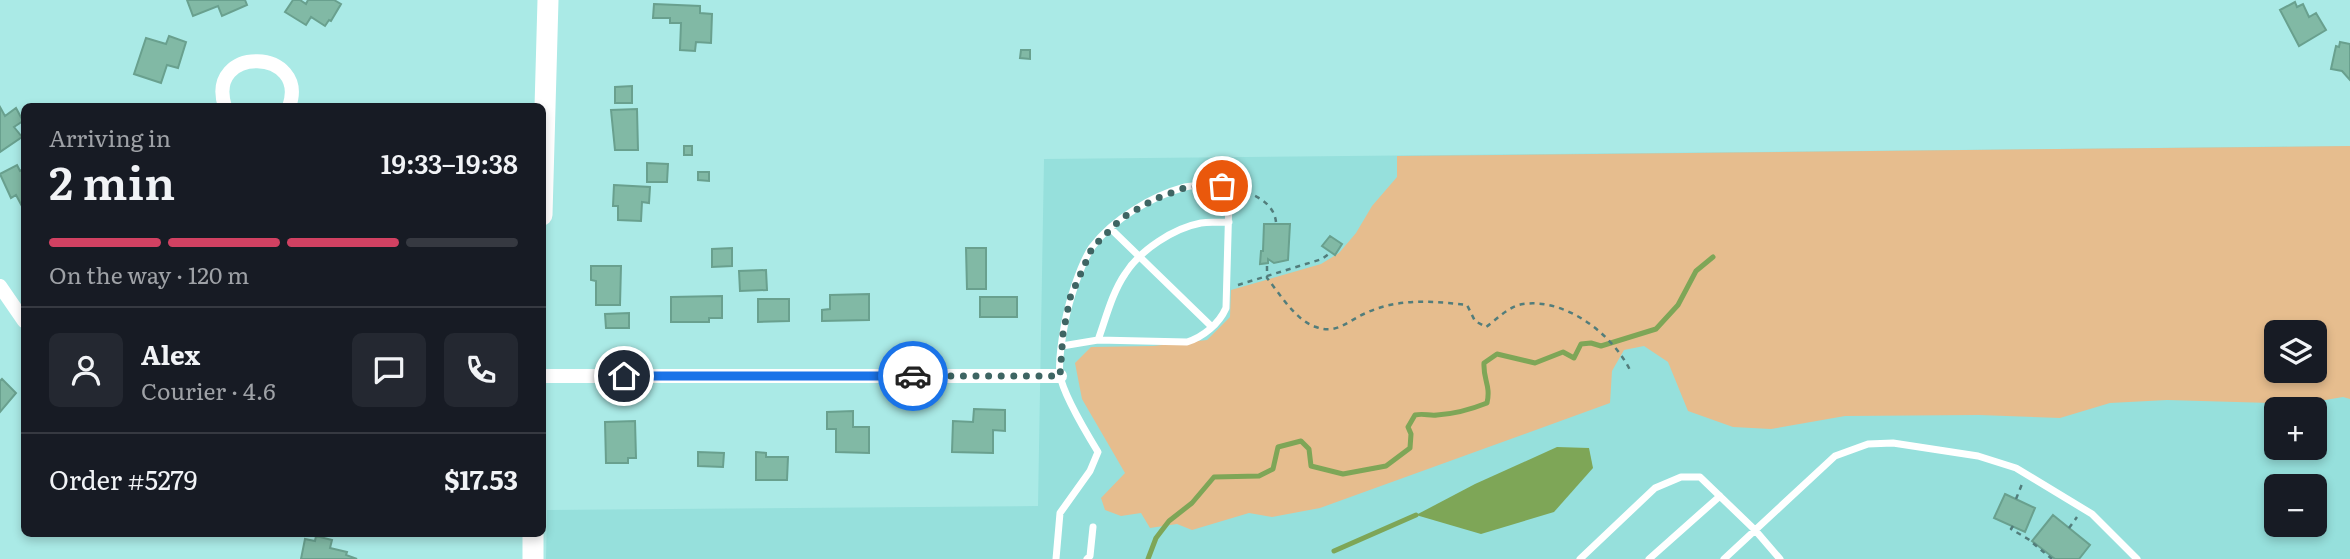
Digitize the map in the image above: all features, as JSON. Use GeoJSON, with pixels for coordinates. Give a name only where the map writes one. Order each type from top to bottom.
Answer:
{"type":"FeatureCollection","features":[{"type":"Feature","properties":{"kind":"street"},"geometry":{"type":"LineString","coordinates":[[545,103],[548,0]]}},
{"type":"Feature","properties":{"kind":"street"},"geometry":{"type":"LineString","coordinates":[[224,103],[222,92],[231,71],[251,60],[262,60],[282,71],[289,80],[290,103]]}},
{"type":"Feature","properties":{"kind":"street"},"geometry":{"type":"LineString","coordinates":[[0,286],[21,317]]}},
{"type":"Feature","properties":{"kind":"street"},"geometry":{"type":"LineString","coordinates":[[546,376],[1060,376]]}},
{"type":"Feature","properties":{"kind":"street"},"geometry":{"type":"LineString","coordinates":[[533,537],[533,559]]}},
{"type":"Feature","properties":{"kind":"lane"},"geometry":{"type":"LineString","coordinates":[[1056,559],[1060,513],[1090,471],[1098,452],[1081,424],[1060,376],[1062,346],[1070,298],[1092,248],[1122,218],[1155,199],[1187,187],[1222,186],[1229,199],[1229,222],[1226,308],[1222,318],[1198,338],[1187,342],[1098,340],[1062,346]]}},
{"type":"Feature","properties":{"kind":"lane"},"geometry":{"type":"LineString","coordinates":[[1098,340],[1110,305],[1126,273],[1140,257],[1172,234],[1200,223],[1229,222]]}},
{"type":"Feature","properties":{"kind":"lane"},"geometry":{"type":"LineString","coordinates":[[1111,229],[1212,327]]}},
{"type":"Feature","properties":{"kind":"lane"},"geometry":{"type":"LineString","coordinates":[[1724,559],[1835,456],[1868,444],[1893,443],[1978,456],[2016,468],[2092,514],[2137,559]]}},
{"type":"Feature","properties":{"kind":"lane"},"geometry":{"type":"LineString","coordinates":[[1580,559],[1655,488],[1681,477],[1700,477],[1755,530],[1780,559]]}},
{"type":"Feature","properties":{"kind":"lane"},"geometry":{"type":"LineString","coordinates":[[1649,559],[1720,496]]}},
{"type":"Feature","properties":{"kind":"lane"},"geometry":{"type":"LineString","coordinates":[[1087,559],[1090,556],[1094,527]]}},
{"type":"Feature","properties":{"kind":"path"},"geometry":{"type":"LineString","coordinates":[[1225,190],[1245,191],[1262,199],[1272,208],[1276,222]]}},
{"type":"Feature","properties":{"kind":"path"},"geometry":{"type":"LineString","coordinates":[[1227,288],[1322,260],[1330,253]]}},
{"type":"Feature","properties":{"kind":"path"},"geometry":{"type":"LineString","coordinates":[[1266,266],[1266,278],[1298,315],[1315,327],[1329,330],[1343,327],[1366,313],[1404,301],[1467,305],[1475,321],[1486,327],[1506,311],[1522,304],[1555,304],[1592,325],[1623,357],[1630,370]]}},
{"type":"Feature","properties":{"kind":"path"},"geometry":{"type":"LineString","coordinates":[[2016,499],[2026,474]]}},
{"type":"Feature","properties":{"kind":"path"},"geometry":{"type":"LineString","coordinates":[[2013,526],[2011,529],[2052,559]]}},
{"type":"Feature","properties":{"kind":"path"},"geometry":{"type":"LineString","coordinates":[[2043,559],[2046,555]]}},
{"type":"Feature","properties":{"kind":"shaded area"},"geometry":{"type":"Polygon","coordinates":[[[2350,146],[2350,559],[546,559],[547,510],[1038,506],[1044,159],[2350,146]]]}},
{"type":"Feature","properties":{"kind":"shaded area"},"geometry":{"type":"Polygon","coordinates":[[[2350,146],[2350,399],[2264,397],[2264,403],[2167,400],[2110,403],[2060,418],[1979,415],[1845,416],[1771,429],[1733,427],[1688,411],[1668,362],[1644,346],[1624,350],[1612,371],[1610,403],[1320,508],[1272,517],[1249,513],[1192,530],[1177,524],[1150,528],[1141,513],[1121,516],[1105,510],[1101,498],[1125,473],[1082,399],[1075,363],[1091,347],[1153,346],[1207,340],[1230,317],[1231,290],[1321,264],[1339,253],[1356,233],[1372,206],[1397,177],[1397,156],[2350,146]]]}},
{"type":"Feature","properties":{"kind":"shaded area"},"geometry":{"type":"Polygon","coordinates":[[[1557,447],[1589,448],[1593,468],[1554,512],[1481,534],[1416,515],[1475,484],[1557,447]]]}},
{"type":"Feature","properties":{"kind":"building"},"geometry":{"type":"Polygon","coordinates":[[[187,0],[245,0],[247,5],[222,16],[218,6],[193,16],[187,0]]]}},
{"type":"Feature","properties":{"kind":"building"},"geometry":{"type":"Polygon","coordinates":[[[293,0],[306,4],[308,0],[334,0],[341,4],[325,26],[311,17],[306,25],[285,12],[293,0]]]}},
{"type":"Feature","properties":{"kind":"building"},"geometry":{"type":"Polygon","coordinates":[[[2295,2],[2297,7],[2303,4],[2309,17],[2316,13],[2326,30],[2299,46],[2280,10],[2295,2]]]}},
{"type":"Feature","properties":{"kind":"building"},"geometry":{"type":"Polygon","coordinates":[[[654,4],[700,6],[700,13],[712,14],[711,43],[696,42],[695,51],[680,50],[681,23],[670,23],[670,18],[653,18],[654,4]]]}},
{"type":"Feature","properties":{"kind":"building"},"geometry":{"type":"Polygon","coordinates":[[[169,36],[186,42],[178,68],[167,65],[161,83],[134,74],[146,38],[166,44],[169,36]]]}},
{"type":"Feature","properties":{"kind":"building"},"geometry":{"type":"Polygon","coordinates":[[[2340,42],[2350,44],[2350,80],[2342,71],[2331,69],[2336,46],[2339,47],[2340,42]]]}},
{"type":"Feature","properties":{"kind":"building"},"geometry":{"type":"Polygon","coordinates":[[[1021,50],[1030,50],[1030,59],[1020,58],[1021,50]]]}},
{"type":"Feature","properties":{"kind":"building"},"geometry":{"type":"Polygon","coordinates":[[[632,86],[632,103],[615,103],[615,87],[632,86]]]}},
{"type":"Feature","properties":{"kind":"building"},"geometry":{"type":"Polygon","coordinates":[[[0,107],[5,116],[16,108],[21,122],[14,127],[21,138],[0,152],[0,107]]]}},
{"type":"Feature","properties":{"kind":"building"},"geometry":{"type":"Polygon","coordinates":[[[637,109],[638,150],[615,150],[611,110],[637,109]]]}},
{"type":"Feature","properties":{"kind":"building"},"geometry":{"type":"Polygon","coordinates":[[[684,146],[692,146],[692,155],[684,155],[684,146]]]}},
{"type":"Feature","properties":{"kind":"building"},"geometry":{"type":"Polygon","coordinates":[[[647,163],[668,164],[667,182],[647,182],[647,163]]]}},
{"type":"Feature","properties":{"kind":"building"},"geometry":{"type":"Polygon","coordinates":[[[17,165],[21,170],[21,204],[16,195],[11,198],[0,174],[17,165]]]}},
{"type":"Feature","properties":{"kind":"building"},"geometry":{"type":"Polygon","coordinates":[[[698,172],[709,172],[709,181],[698,180],[698,172]]]}},
{"type":"Feature","properties":{"kind":"building"},"geometry":{"type":"Polygon","coordinates":[[[614,185],[650,187],[649,203],[642,202],[641,221],[618,220],[618,206],[613,206],[614,185]]]}},
{"type":"Feature","properties":{"kind":"building"},"geometry":{"type":"Polygon","coordinates":[[[1264,224],[1290,224],[1288,260],[1274,263],[1268,259],[1268,263],[1260,264],[1264,224]]]}},
{"type":"Feature","properties":{"kind":"building"},"geometry":{"type":"Polygon","coordinates":[[[1330,236],[1342,244],[1335,255],[1322,246],[1330,236]]]}},
{"type":"Feature","properties":{"kind":"building"},"geometry":{"type":"Polygon","coordinates":[[[732,248],[732,266],[712,267],[712,249],[732,248]]]}},
{"type":"Feature","properties":{"kind":"building"},"geometry":{"type":"Polygon","coordinates":[[[966,248],[986,248],[986,289],[967,289],[966,248]]]}},
{"type":"Feature","properties":{"kind":"building"},"geometry":{"type":"Polygon","coordinates":[[[591,266],[621,266],[620,305],[596,305],[596,281],[591,280],[591,266]]]}},
{"type":"Feature","properties":{"kind":"building"},"geometry":{"type":"Polygon","coordinates":[[[766,270],[767,290],[740,291],[739,271],[766,270]]]}},
{"type":"Feature","properties":{"kind":"building"},"geometry":{"type":"Polygon","coordinates":[[[869,294],[869,320],[822,321],[822,310],[830,309],[830,295],[869,294]]]}},
{"type":"Feature","properties":{"kind":"building"},"geometry":{"type":"Polygon","coordinates":[[[722,296],[722,318],[709,318],[709,322],[671,322],[671,297],[722,296]]]}},
{"type":"Feature","properties":{"kind":"building"},"geometry":{"type":"Polygon","coordinates":[[[980,297],[1017,297],[1017,317],[980,317],[980,297]]]}},
{"type":"Feature","properties":{"kind":"building"},"geometry":{"type":"Polygon","coordinates":[[[758,299],[789,299],[789,321],[758,322],[758,299]]]}},
{"type":"Feature","properties":{"kind":"building"},"geometry":{"type":"Polygon","coordinates":[[[629,313],[629,328],[606,328],[605,314],[629,313]]]}},
{"type":"Feature","properties":{"kind":"building"},"geometry":{"type":"Polygon","coordinates":[[[2,379],[16,393],[0,412],[0,381],[2,379]]]}},
{"type":"Feature","properties":{"kind":"building"},"geometry":{"type":"Polygon","coordinates":[[[974,409],[1005,410],[1005,431],[993,430],[993,453],[952,452],[953,421],[973,422],[974,409]]]}},
{"type":"Feature","properties":{"kind":"building"},"geometry":{"type":"Polygon","coordinates":[[[853,411],[853,427],[869,427],[869,453],[836,452],[836,429],[827,429],[827,412],[853,411]]]}},
{"type":"Feature","properties":{"kind":"building"},"geometry":{"type":"Polygon","coordinates":[[[635,421],[636,458],[628,458],[628,463],[606,463],[605,422],[635,421]]]}},
{"type":"Feature","properties":{"kind":"building"},"geometry":{"type":"Polygon","coordinates":[[[698,452],[724,453],[723,467],[698,466],[698,452]]]}},
{"type":"Feature","properties":{"kind":"building"},"geometry":{"type":"Polygon","coordinates":[[[756,452],[766,453],[766,457],[788,457],[787,480],[756,480],[756,452]]]}},
{"type":"Feature","properties":{"kind":"building"},"geometry":{"type":"Polygon","coordinates":[[[2005,494],[2035,508],[2025,532],[1994,518],[2005,494]]]}},
{"type":"Feature","properties":{"kind":"building"},"geometry":{"type":"Polygon","coordinates":[[[2053,515],[2090,545],[2079,559],[2055,559],[2032,541],[2053,515]]]}},
{"type":"Feature","properties":{"kind":"building"},"geometry":{"type":"Polygon","coordinates":[[[316,537],[332,540],[330,548],[347,552],[346,555],[357,559],[301,559],[305,539],[315,541],[316,537]]]}},
{"type":"Feature","properties":{"kind":"waterway"},"geometry":{"type":"LineString","coordinates":[[1148,559],[1156,538],[1169,521],[1192,503],[1214,477],[1259,476],[1273,469],[1278,447],[1301,441],[1309,449],[1311,466],[1343,474],[1386,466],[1410,448],[1411,434],[1408,427],[1415,415],[1450,414],[1487,403],[1484,363],[1497,354],[1535,363],[1563,352],[1574,358],[1581,344],[1601,346],[1656,329],[1678,305],[1696,271],[1713,257]]}},
{"type":"Feature","properties":{"kind":"waterway"},"geometry":{"type":"LineString","coordinates":[[1334,551],[1416,515]]}},
{"type":"Feature","properties":{"kind":"way so far"},"geometry":{"type":"LineString","coordinates":[[913,376],[1060,376],[1063,334],[1070,298],[1092,248],[1122,218],[1155,199],[1187,187],[1222,186]]}},
{"type":"Feature","properties":{"kind":"route"},"geometry":{"type":"LineString","coordinates":[[624,376],[913,376]]}}]}
